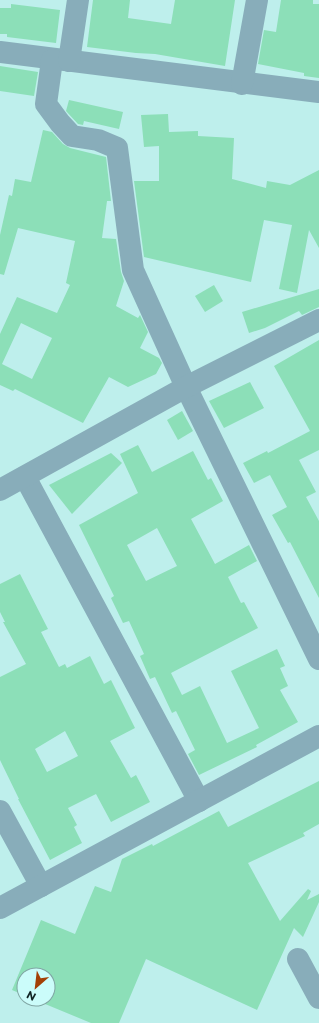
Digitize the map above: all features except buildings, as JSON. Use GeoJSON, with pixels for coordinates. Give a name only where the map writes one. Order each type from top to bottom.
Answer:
{"type":"FeatureCollection","features":[{"type":"Feature","properties":{"kind":"street"},"geometry":{"type":"LineString","coordinates":[[78,0],[61,61],[46,104],[72,136],[98,140],[117,148],[133,270],[186,387],[319,659]]}},
{"type":"Feature","properties":{"kind":"street"},"geometry":{"type":"LineString","coordinates":[[242,84],[257,0]]}},
{"type":"Feature","properties":{"kind":"street"},"geometry":{"type":"LineString","coordinates":[[0,52],[242,84],[319,92]]}},
{"type":"Feature","properties":{"kind":"street"},"geometry":{"type":"LineString","coordinates":[[0,490],[186,387],[319,320]]}},
{"type":"Feature","properties":{"kind":"street"},"geometry":{"type":"LineString","coordinates":[[25,477],[198,801]]}},
{"type":"Feature","properties":{"kind":"street"},"geometry":{"type":"LineString","coordinates":[[0,908],[319,736]]}},
{"type":"Feature","properties":{"kind":"street"},"geometry":{"type":"LineString","coordinates":[[0,811],[41,886]]}},
{"type":"Feature","properties":{"kind":"street"},"geometry":{"type":"LineString","coordinates":[[298,958],[319,998]]}}]}
